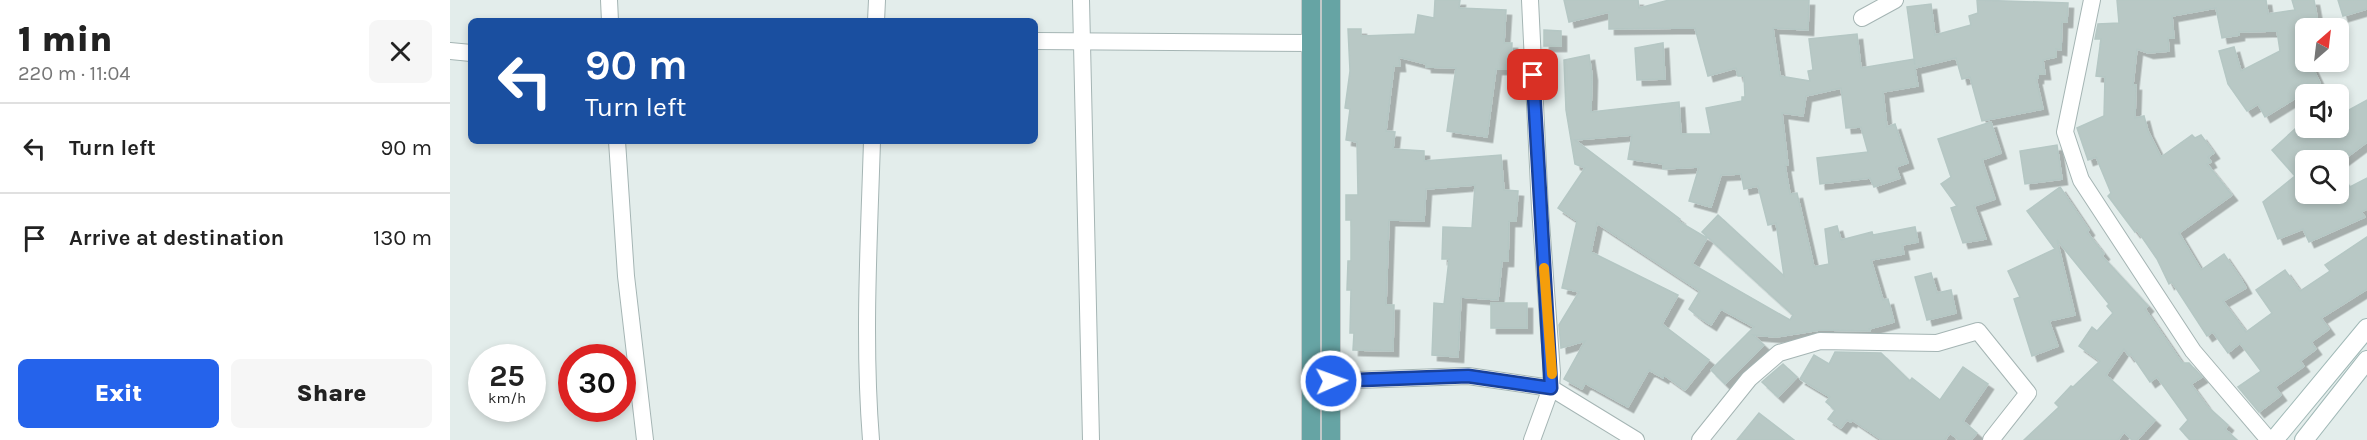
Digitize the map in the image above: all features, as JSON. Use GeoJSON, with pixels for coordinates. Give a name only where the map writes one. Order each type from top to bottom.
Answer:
{"type":"FeatureCollection","features":[{"type":"Feature","properties":{"kind":"main road"},"geometry":{"type":"LineString","coordinates":[[1311,0],[1311,440]]}},
{"type":"Feature","properties":{"kind":"main road"},"geometry":{"type":"LineString","coordinates":[[1331,0],[1331,440]]}},
{"type":"Feature","properties":{"kind":"main road"},"geometry":{"type":"LineString","coordinates":[[2274,440],[2367,328]]}},
{"type":"Feature","properties":{"kind":"main road"},"geometry":{"type":"LineString","coordinates":[[2304,440],[2366,364]]}},
{"type":"Feature","properties":{"kind":"street"},"geometry":{"type":"LineString","coordinates":[[609,0],[610,18]]}},
{"type":"Feature","properties":{"kind":"street"},"geometry":{"type":"LineString","coordinates":[[876,0],[876,18]]}},
{"type":"Feature","properties":{"kind":"street"},"geometry":{"type":"LineString","coordinates":[[1081,0],[1080,41],[1091,440]]}},
{"type":"Feature","properties":{"kind":"street"},"geometry":{"type":"LineString","coordinates":[[1530,0],[1551,388],[1532,440]]}},
{"type":"Feature","properties":{"kind":"street"},"geometry":{"type":"LineString","coordinates":[[1862,18],[1895,0]]}},
{"type":"Feature","properties":{"kind":"street"},"geometry":{"type":"LineString","coordinates":[[2092,0],[2065,132],[2081,180],[2193,351],[2269,440]]}},
{"type":"Feature","properties":{"kind":"street"},"geometry":{"type":"LineString","coordinates":[[1038,41],[1311,43]]}},
{"type":"Feature","properties":{"kind":"street"},"geometry":{"type":"LineString","coordinates":[[450,51],[468,52]]}},
{"type":"Feature","properties":{"kind":"street"},"geometry":{"type":"LineString","coordinates":[[617,144],[626,276],[645,440]]}},
{"type":"Feature","properties":{"kind":"street"},"geometry":{"type":"LineString","coordinates":[[871,440],[867,394],[867,310],[872,144]]}},
{"type":"Feature","properties":{"kind":"street"},"geometry":{"type":"LineString","coordinates":[[1700,440],[1749,379],[1779,353],[1820,341],[1937,343],[1978,331],[2028,393],[1991,440]]}},
{"type":"Feature","properties":{"kind":"street"},"geometry":{"type":"LineString","coordinates":[[1331,381],[1468,376],[1551,388],[1636,440]]}},
{"type":"Feature","properties":{"kind":"building"},"geometry":{"type":"Polygon","coordinates":[[[1435,0],[1460,0],[1459,8],[1506,10],[1504,43],[1512,43],[1511,69],[1496,69],[1487,137],[1447,131],[1456,68],[1426,67],[1426,64],[1399,57],[1400,66],[1394,66],[1386,131],[1395,132],[1393,149],[1424,151],[1424,161],[1501,155],[1504,190],[1518,191],[1516,221],[1509,221],[1508,261],[1502,261],[1498,300],[1461,297],[1458,357],[1432,355],[1434,303],[1444,304],[1449,259],[1442,259],[1443,227],[1472,228],[1475,185],[1426,189],[1424,221],[1389,220],[1386,305],[1394,305],[1393,351],[1353,350],[1354,333],[1350,333],[1351,290],[1347,290],[1348,261],[1351,261],[1351,220],[1346,220],[1346,195],[1358,195],[1357,142],[1346,140],[1350,109],[1345,108],[1350,71],[1348,29],[1361,29],[1361,36],[1415,34],[1418,15],[1434,18],[1435,0]]]}},
{"type":"Feature","properties":{"kind":"building"},"geometry":{"type":"Polygon","coordinates":[[[1564,0],[1638,0],[1639,8],[1669,0],[1809,0],[1808,30],[1773,28],[1780,76],[1810,81],[1808,71],[1813,70],[1809,39],[1857,34],[1861,68],[1914,59],[1915,65],[1907,7],[1931,4],[1935,35],[1971,25],[1969,16],[1978,13],[1977,0],[2068,3],[2067,22],[2062,22],[2061,50],[2056,49],[2056,57],[2043,60],[2045,74],[2038,74],[2036,78],[2043,109],[1982,121],[1970,77],[1962,79],[1956,58],[1915,68],[1918,86],[1883,92],[1887,127],[1895,124],[1908,163],[1896,167],[1900,178],[1874,187],[1870,178],[1820,184],[1817,158],[1868,152],[1861,127],[1846,128],[1841,88],[1806,96],[1803,116],[1782,113],[1788,165],[1785,165],[1790,194],[1797,193],[1814,267],[1829,264],[1825,229],[1837,226],[1841,240],[1872,232],[1873,235],[1915,227],[1918,242],[1902,245],[1904,254],[1871,260],[1883,300],[1888,299],[1894,322],[1869,329],[1870,331],[1820,330],[1776,337],[1753,335],[1764,345],[1725,384],[1711,370],[1754,327],[1721,309],[1711,325],[1700,318],[1689,309],[1700,291],[1597,223],[1591,252],[1678,295],[1662,324],[1709,360],[1685,390],[1664,375],[1663,378],[1649,370],[1628,407],[1585,383],[1582,389],[1564,379],[1585,341],[1561,348],[1559,325],[1579,292],[1562,288],[1577,221],[1558,208],[1585,168],[1575,164],[1566,110],[1564,60],[1589,55],[1592,75],[1591,112],[1679,102],[1681,134],[1711,134],[1706,108],[1742,101],[1742,97],[1745,97],[1744,76],[1738,76],[1736,68],[1708,76],[1695,28],[1609,29],[1609,12],[1569,22],[1564,0]],[[1632,135],[1575,140],[1680,219],[1678,221],[1707,238],[1692,264],[1790,320],[1793,315],[1702,232],[1718,215],[1784,276],[1776,223],[1768,225],[1758,186],[1744,189],[1741,174],[1721,175],[1711,207],[1689,201],[1699,167],[1663,169],[1663,164],[1628,159],[1632,135]]]}},
{"type":"Feature","properties":{"kind":"building"},"geometry":{"type":"Polygon","coordinates":[[[2117,0],[2266,0],[2268,14],[2295,10],[2292,0],[2314,0],[2317,18],[2295,18],[2295,72],[2315,72],[2320,83],[2295,84],[2295,98],[2265,117],[2258,104],[2247,111],[2228,84],[2219,51],[2234,47],[2241,71],[2280,51],[2277,31],[2239,32],[2239,35],[2222,38],[2216,8],[2172,16],[2174,38],[2168,38],[2169,51],[2148,53],[2137,49],[2133,85],[2136,85],[2135,118],[2144,116],[2148,131],[2161,157],[2192,135],[2195,138],[2201,135],[2214,153],[2208,157],[2211,162],[2207,164],[2232,195],[2179,233],[2201,270],[2224,254],[2241,279],[2246,288],[2223,301],[2246,332],[2272,313],[2256,290],[2285,270],[2300,291],[2330,271],[2325,265],[2367,237],[2367,289],[2321,318],[2329,329],[2311,342],[2316,349],[2300,361],[2304,366],[2275,387],[2281,395],[2259,412],[2238,387],[2261,371],[2240,343],[2228,353],[2213,332],[2207,336],[2172,282],[2169,284],[2157,259],[2137,230],[2135,232],[2108,196],[2111,193],[2096,157],[2088,160],[2077,128],[2104,116],[2105,77],[2096,76],[2101,39],[2095,39],[2098,24],[2119,23],[2117,0]]]}},
{"type":"Feature","properties":{"kind":"building"},"geometry":{"type":"Polygon","coordinates":[[[2338,0],[2367,0],[2367,9],[2343,16],[2338,0]]]}},
{"type":"Feature","properties":{"kind":"building"},"geometry":{"type":"Polygon","coordinates":[[[1544,30],[1561,31],[1561,46],[1544,46],[1544,30]]]}},
{"type":"Feature","properties":{"kind":"building"},"geometry":{"type":"Polygon","coordinates":[[[1663,43],[1665,79],[1637,80],[1635,48],[1663,43]]]}},
{"type":"Feature","properties":{"kind":"building"},"geometry":{"type":"Polygon","coordinates":[[[2367,100],[2367,142],[2349,156],[2349,150],[2295,150],[2295,176],[2272,150],[2295,129],[2295,138],[2349,138],[2349,110],[2367,100]]]}},
{"type":"Feature","properties":{"kind":"building"},"geometry":{"type":"Polygon","coordinates":[[[1991,122],[2001,153],[1982,160],[1995,199],[1974,206],[1986,239],[1963,243],[1951,208],[1957,206],[1941,184],[1951,177],[1938,139],[1991,122]]]}},
{"type":"Feature","properties":{"kind":"building"},"geometry":{"type":"Polygon","coordinates":[[[2057,145],[2062,179],[2025,184],[2020,151],[2057,145]]]}},
{"type":"Feature","properties":{"kind":"building"},"geometry":{"type":"Polygon","coordinates":[[[2295,176],[2295,204],[2349,204],[2349,186],[2367,178],[2367,209],[2361,212],[2365,217],[2309,242],[2303,229],[2278,239],[2263,202],[2295,176]]]}},
{"type":"Feature","properties":{"kind":"building"},"geometry":{"type":"Polygon","coordinates":[[[2060,187],[2089,230],[2087,232],[2104,254],[2102,256],[2148,306],[2145,309],[2182,363],[2189,363],[2202,377],[2191,384],[2207,406],[2228,425],[2225,429],[2237,440],[2190,440],[2180,429],[2188,420],[2157,377],[2150,382],[2131,354],[2129,356],[2124,349],[2106,375],[2155,420],[2137,440],[2132,440],[2124,432],[2118,440],[2024,440],[2059,407],[2055,403],[2071,386],[2073,387],[2100,361],[2079,346],[2092,327],[2097,331],[2113,313],[2107,306],[2109,304],[2057,240],[2075,315],[2049,321],[2058,346],[2032,356],[2014,299],[2020,297],[2008,271],[2055,249],[2027,211],[2060,187]]]}},
{"type":"Feature","properties":{"kind":"building"},"geometry":{"type":"Polygon","coordinates":[[[1931,273],[1937,293],[1951,290],[1956,313],[1927,320],[1915,277],[1931,273]]]}},
{"type":"Feature","properties":{"kind":"building"},"geometry":{"type":"Polygon","coordinates":[[[1491,303],[1527,303],[1527,328],[1491,328],[1491,303]]]}},
{"type":"Feature","properties":{"kind":"building"},"geometry":{"type":"Polygon","coordinates":[[[1835,352],[1881,353],[1910,381],[1912,378],[1940,400],[1963,367],[1988,384],[1963,421],[1977,433],[1971,440],[1959,440],[1950,433],[1945,440],[1882,440],[1852,420],[1851,422],[1847,420],[1841,428],[1828,419],[1835,410],[1826,402],[1830,397],[1800,379],[1814,355],[1829,364],[1835,352]]]}},
{"type":"Feature","properties":{"kind":"building"},"geometry":{"type":"Polygon","coordinates":[[[1783,364],[1797,377],[1778,397],[1762,382],[1783,364]]]}},
{"type":"Feature","properties":{"kind":"building"},"geometry":{"type":"Polygon","coordinates":[[[1759,413],[1794,440],[1737,440],[1759,413]]]}},
{"type":"Feature","properties":{"kind":"slow traffic"},"geometry":{"type":"LineString","coordinates":[[1544,268],[1552,374]]}},
{"type":"Feature","properties":{"kind":"route"},"geometry":{"type":"LineString","coordinates":[[1331,381],[1468,376],[1551,388],[1552,373],[1533,75]]}}]}
